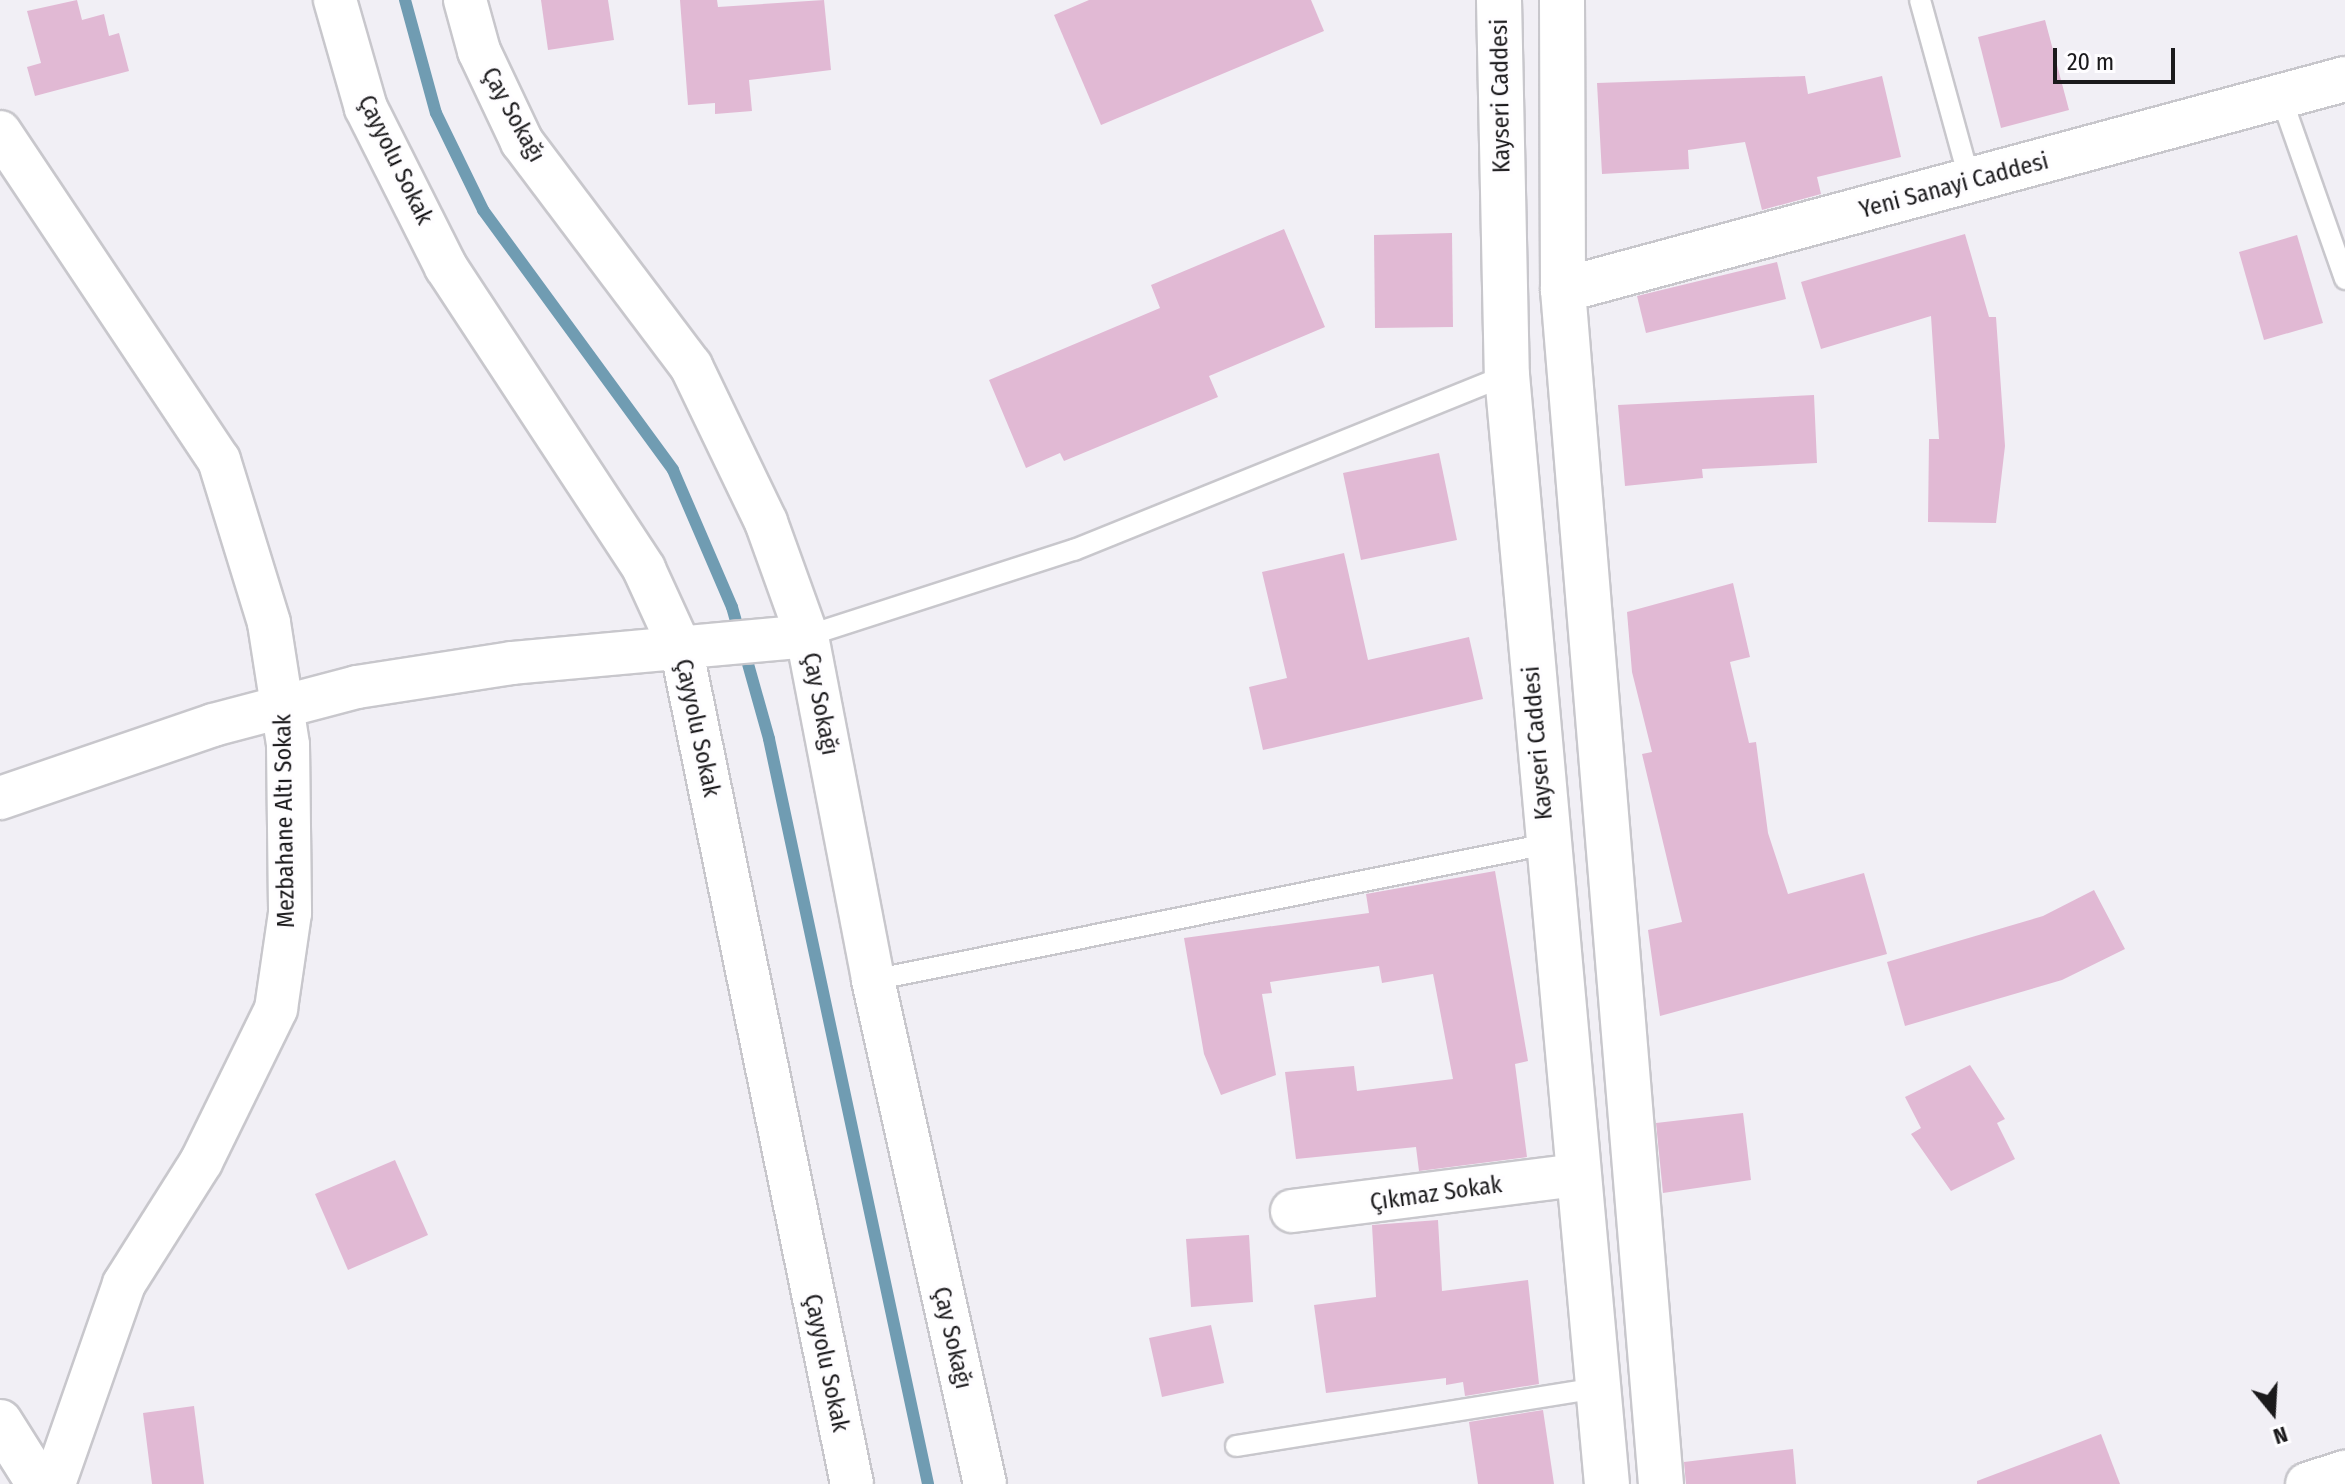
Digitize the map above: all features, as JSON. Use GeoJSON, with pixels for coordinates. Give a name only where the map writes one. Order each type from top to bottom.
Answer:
{"type":"FeatureCollection","features":[{"type":"Feature","properties":{"kind":"main road","name":"Kayseri Caddesi"},"geometry":{"type":"LineString","coordinates":[[1499,0],[1507,375],[1607,1484]]}},
{"type":"Feature","properties":{"kind":"main road"},"geometry":{"type":"LineString","coordinates":[[1562,0],[1563,290],[1661,1484]]}},
{"type":"Feature","properties":{"kind":"main road","name":"Yeni Sanayi Caddesi"},"geometry":{"type":"LineString","coordinates":[[1563,290],[2345,79]]}},
{"type":"Feature","properties":{"kind":"main road"},"geometry":{"type":"LineString","coordinates":[[0,1422],[39,1484]]}},
{"type":"Feature","properties":{"kind":"street","name":"Çayyolu Sokak"},"geometry":{"type":"LineString","coordinates":[[335,0],[366,108],[446,267],[644,569],[682,652],[852,1484]]}},
{"type":"Feature","properties":{"kind":"street","name":"Çay Sokağı"},"geometry":{"type":"LineString","coordinates":[[465,0],[479,51],[522,142],[691,366],[766,522],[800,637],[985,1484]]}},
{"type":"Feature","properties":{"kind":"street","name":"Mezbahane Altı Sokak"},"geometry":{"type":"LineString","coordinates":[[0,132],[207,435],[242,522],[283,704],[290,913],[276,1009],[208,1149],[124,1284],[54,1484]]}},
{"type":"Feature","properties":{"kind":"street"},"geometry":{"type":"LineString","coordinates":[[0,798],[283,704],[512,663],[682,652],[800,637]]}},
{"type":"Feature","properties":{"kind":"street","name":"Çıkmaz Sokak"},"geometry":{"type":"LineString","coordinates":[[1292,1211],[1578,1175]]}},
{"type":"Feature","properties":{"kind":"street"},"geometry":{"type":"LineString","coordinates":[[2307,1484],[2345,1472]]}},
{"type":"Feature","properties":{"kind":"lane"},"geometry":{"type":"LineString","coordinates":[[1920,0],[1970,182]]}},
{"type":"Feature","properties":{"kind":"lane"},"geometry":{"type":"LineString","coordinates":[[2281,97],[2345,279]]}},
{"type":"Feature","properties":{"kind":"lane"},"geometry":{"type":"LineString","coordinates":[[800,637],[1074,550],[1507,375]]}},
{"type":"Feature","properties":{"kind":"lane"},"geometry":{"type":"LineString","coordinates":[[873,980],[1547,844]]}},
{"type":"Feature","properties":{"kind":"lane"},"geometry":{"type":"LineString","coordinates":[[1236,1446],[1599,1388]]}},
{"type":"Feature","properties":{"kind":"building"},"geometry":{"type":"Polygon","coordinates":[[[77,0],[82,20],[104,14],[109,36],[119,33],[129,71],[35,96],[27,67],[41,63],[27,11],[77,0]]]}},
{"type":"Feature","properties":{"kind":"building"},"geometry":{"type":"Polygon","coordinates":[[[541,0],[608,0],[614,40],[548,50],[541,0]]]}},
{"type":"Feature","properties":{"kind":"building"},"geometry":{"type":"Polygon","coordinates":[[[680,0],[717,0],[718,7],[824,0],[831,70],[749,80],[752,111],[715,114],[715,103],[688,105],[680,0]]]}},
{"type":"Feature","properties":{"kind":"building"},"geometry":{"type":"Polygon","coordinates":[[[1089,0],[1311,0],[1324,31],[1101,125],[1054,15],[1089,0]]]}},
{"type":"Feature","properties":{"kind":"building"},"geometry":{"type":"Polygon","coordinates":[[[2045,20],[2069,110],[2001,128],[1978,37],[2045,20]]]}},
{"type":"Feature","properties":{"kind":"building"},"geometry":{"type":"Polygon","coordinates":[[[1805,76],[1808,94],[1882,76],[1901,157],[1817,177],[1821,194],[1762,210],[1745,142],[1688,150],[1689,169],[1602,174],[1597,83],[1805,76]]]}},
{"type":"Feature","properties":{"kind":"building"},"geometry":{"type":"Polygon","coordinates":[[[1284,229],[1325,327],[1209,376],[1218,397],[1064,461],[1060,453],[1026,468],[989,380],[1160,308],[1151,285],[1284,229]]]}},
{"type":"Feature","properties":{"kind":"building"},"geometry":{"type":"Polygon","coordinates":[[[1452,233],[1453,327],[1375,328],[1374,235],[1452,233]]]}},
{"type":"Feature","properties":{"kind":"building"},"geometry":{"type":"Polygon","coordinates":[[[1965,234],[1989,317],[1996,317],[2005,446],[1996,523],[1928,522],[1929,439],[1939,439],[1931,316],[1821,349],[1801,282],[1965,234]]]}},
{"type":"Feature","properties":{"kind":"building"},"geometry":{"type":"Polygon","coordinates":[[[2297,235],[2323,323],[2264,340],[2239,252],[2297,235]]]}},
{"type":"Feature","properties":{"kind":"building"},"geometry":{"type":"Polygon","coordinates":[[[1777,262],[1786,299],[1646,333],[1637,296],[1777,262]]]}},
{"type":"Feature","properties":{"kind":"building"},"geometry":{"type":"Polygon","coordinates":[[[1814,395],[1817,463],[1702,469],[1703,478],[1625,486],[1618,405],[1814,395]]]}},
{"type":"Feature","properties":{"kind":"building"},"geometry":{"type":"Polygon","coordinates":[[[1439,453],[1457,540],[1361,560],[1343,473],[1439,453]]]}},
{"type":"Feature","properties":{"kind":"building"},"geometry":{"type":"Polygon","coordinates":[[[1344,553],[1368,660],[1469,637],[1483,699],[1263,750],[1249,687],[1287,678],[1262,572],[1344,553]]]}},
{"type":"Feature","properties":{"kind":"building"},"geometry":{"type":"Polygon","coordinates":[[[1733,583],[1750,657],[1730,662],[1749,743],[1756,742],[1768,833],[1788,894],[1864,873],[1887,954],[1660,1016],[1648,930],[1682,922],[1642,754],[1652,752],[1632,672],[1627,612],[1733,583]]]}},
{"type":"Feature","properties":{"kind":"building"},"geometry":{"type":"Polygon","coordinates":[[[1495,871],[1528,1061],[1515,1064],[1527,1157],[1419,1171],[1416,1147],[1296,1159],[1285,1072],[1354,1066],[1357,1091],[1453,1079],[1433,974],[1382,983],[1379,966],[1270,982],[1272,993],[1262,994],[1276,1075],[1221,1095],[1204,1054],[1184,938],[1369,913],[1366,894],[1495,871]]]}},
{"type":"Feature","properties":{"kind":"building"},"geometry":{"type":"Polygon","coordinates":[[[2094,890],[2125,949],[2062,980],[1905,1026],[1887,962],[2043,916],[2094,890]]]}},
{"type":"Feature","properties":{"kind":"building"},"geometry":{"type":"Polygon","coordinates":[[[1970,1065],[2005,1119],[1997,1123],[2015,1159],[1951,1191],[1911,1134],[1921,1128],[1905,1097],[1970,1065]]]}},
{"type":"Feature","properties":{"kind":"building"},"geometry":{"type":"Polygon","coordinates":[[[1743,1113],[1751,1180],[1663,1193],[1656,1123],[1743,1113]]]}},
{"type":"Feature","properties":{"kind":"building"},"geometry":{"type":"Polygon","coordinates":[[[395,1160],[428,1235],[348,1270],[315,1194],[395,1160]]]}},
{"type":"Feature","properties":{"kind":"building"},"geometry":{"type":"Polygon","coordinates":[[[1438,1220],[1442,1291],[1528,1280],[1539,1384],[1465,1396],[1463,1382],[1446,1385],[1446,1378],[1326,1393],[1314,1305],[1376,1297],[1372,1225],[1438,1220]]]}},
{"type":"Feature","properties":{"kind":"building"},"geometry":{"type":"Polygon","coordinates":[[[1249,1235],[1253,1302],[1191,1307],[1186,1239],[1249,1235]]]}},
{"type":"Feature","properties":{"kind":"building"},"geometry":{"type":"Polygon","coordinates":[[[1211,1325],[1224,1383],[1162,1397],[1149,1338],[1211,1325]]]}},
{"type":"Feature","properties":{"kind":"building"},"geometry":{"type":"Polygon","coordinates":[[[194,1406],[204,1484],[152,1484],[143,1413],[194,1406]]]}},
{"type":"Feature","properties":{"kind":"building"},"geometry":{"type":"Polygon","coordinates":[[[1543,1410],[1554,1484],[1478,1484],[1469,1422],[1543,1410]]]}},
{"type":"Feature","properties":{"kind":"building"},"geometry":{"type":"Polygon","coordinates":[[[2101,1434],[2120,1484],[1977,1484],[1977,1481],[2101,1434]]]}},
{"type":"Feature","properties":{"kind":"building"},"geometry":{"type":"Polygon","coordinates":[[[1793,1449],[1796,1484],[1686,1484],[1684,1462],[1793,1449]]]}},
{"type":"Feature","properties":{"kind":"waterway"},"geometry":{"type":"LineString","coordinates":[[405,0],[436,113],[483,210],[673,470],[732,607],[769,739],[928,1484]]}}]}
